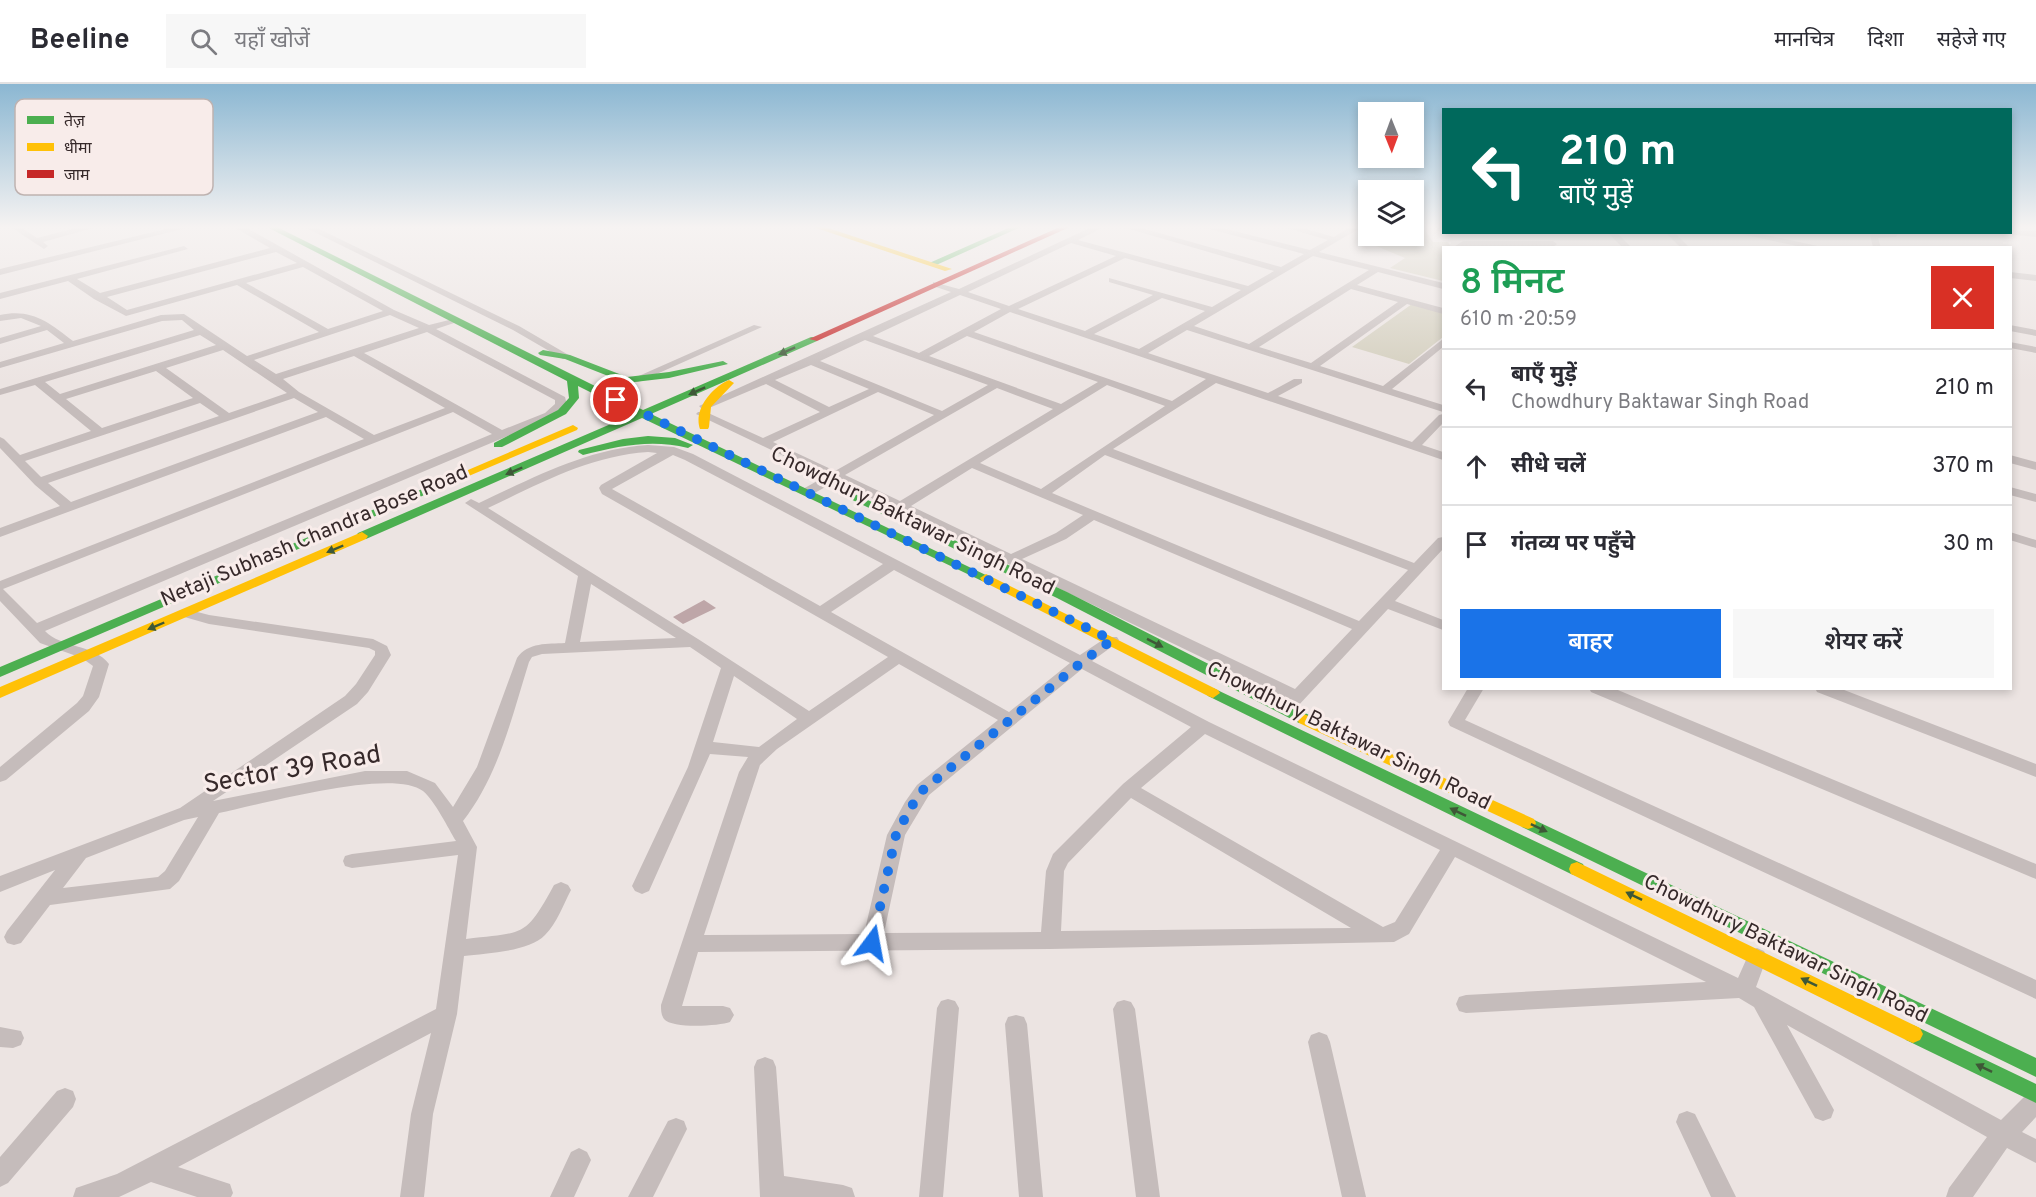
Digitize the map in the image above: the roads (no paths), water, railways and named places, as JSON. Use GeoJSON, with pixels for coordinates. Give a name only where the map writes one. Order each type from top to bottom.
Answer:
{"type":"FeatureCollection","features":[{"type":"Feature","properties":{"kind":"main road","name":"Chowdhury Baktawar Singh Road"},"geometry":{"type":"LineString","coordinates":[[371,278],[572,380],[1112,640],[1272,723],[2036,1094]]}},
{"type":"Feature","properties":{"kind":"main road"},"geometry":{"type":"LineString","coordinates":[[386,278],[543,353],[567,357],[617,378],[634,380],[723,364]]}},
{"type":"Feature","properties":{"kind":"main road"},"geometry":{"type":"LineString","coordinates":[[880,304],[931,278]]}},
{"type":"Feature","properties":{"kind":"main road"},"geometry":{"type":"LineString","coordinates":[[613,411],[723,364],[948,278]]}},
{"type":"Feature","properties":{"kind":"main road","name":"Netaji Subhash Chandra Bose Road"},"geometry":{"type":"LineString","coordinates":[[0,693],[661,407],[880,304]]}},
{"type":"Feature","properties":{"kind":"main road","name":"Chowdhury Baktawar Singh Road"},"geometry":{"type":"LineString","coordinates":[[543,353],[681,416],[704,416],[1062,595],[1284,710],[1628,869],[2036,1068]]}},
{"type":"Feature","properties":{"kind":"main road"},"geometry":{"type":"LineString","coordinates":[[704,416],[734,374]]}},
{"type":"Feature","properties":{"kind":"main road"},"geometry":{"type":"LineString","coordinates":[[423,492],[473,457],[562,412],[574,398],[572,380]]}},
{"type":"Feature","properties":{"kind":"main road","name":"Netaji Subhash Chandra Bose Road"},"geometry":{"type":"LineString","coordinates":[[0,672],[581,424]]}},
{"type":"Feature","properties":{"kind":"main road"},"geometry":{"type":"LineString","coordinates":[[535,462],[570,460],[616,443],[650,438],[680,441],[707,452],[733,456]]}},
{"type":"Feature","properties":{"kind":"street"},"geometry":{"type":"LineString","coordinates":[[0,297],[74,278]]}},
{"type":"Feature","properties":{"kind":"street"},"geometry":{"type":"LineString","coordinates":[[97,297],[167,278]]}},
{"type":"Feature","properties":{"kind":"street"},"geometry":{"type":"LineString","coordinates":[[70,279],[126,314],[253,278]]}},
{"type":"Feature","properties":{"kind":"street"},"geometry":{"type":"LineString","coordinates":[[34,630],[549,415],[559,408],[561,399],[329,278]]}},
{"type":"Feature","properties":{"kind":"street"},"geometry":{"type":"LineString","coordinates":[[413,278],[527,333],[567,357]]}},
{"type":"Feature","properties":{"kind":"street"},"geometry":{"type":"LineString","coordinates":[[704,416],[767,380],[991,278]]}},
{"type":"Feature","properties":{"kind":"street"},"geometry":{"type":"LineString","coordinates":[[921,356],[1009,309],[1076,278]]}},
{"type":"Feature","properties":{"kind":"street"},"geometry":{"type":"LineString","coordinates":[[1206,278],[1251,290]]}},
{"type":"Feature","properties":{"kind":"street"},"geometry":{"type":"LineString","coordinates":[[1140,353],[1272,278]]}},
{"type":"Feature","properties":{"kind":"street"},"geometry":{"type":"LineString","coordinates":[[1251,347],[1362,278]]}},
{"type":"Feature","properties":{"kind":"street"},"geometry":{"type":"LineString","coordinates":[[1413,278],[1442,286]]}},
{"type":"Feature","properties":{"kind":"street"},"geometry":{"type":"LineString","coordinates":[[1112,280],[1215,310]]}},
{"type":"Feature","properties":{"kind":"street"},"geometry":{"type":"LineString","coordinates":[[238,282],[327,333]]}},
{"type":"Feature","properties":{"kind":"street"},"geometry":{"type":"LineString","coordinates":[[936,284],[1442,456]]}},
{"type":"Feature","properties":{"kind":"street"},"geometry":{"type":"LineString","coordinates":[[1350,286],[1442,311]]}},
{"type":"Feature","properties":{"kind":"street"},"geometry":{"type":"LineString","coordinates":[[1085,335],[1160,295]]}},
{"type":"Feature","properties":{"kind":"street"},"geometry":{"type":"LineString","coordinates":[[0,297],[13,310],[10,313]]}},
{"type":"Feature","properties":{"kind":"street"},"geometry":{"type":"LineString","coordinates":[[1314,366],[1405,301]]}},
{"type":"Feature","properties":{"kind":"street"},"geometry":{"type":"LineString","coordinates":[[245,360],[391,312]]}},
{"type":"Feature","properties":{"kind":"street"},"geometry":{"type":"LineString","coordinates":[[0,318],[10,313],[28,314],[72,345]]}},
{"type":"Feature","properties":{"kind":"street"},"geometry":{"type":"LineString","coordinates":[[0,365],[169,316],[184,317],[201,331],[275,378],[295,394],[328,411],[372,439]]}},
{"type":"Feature","properties":{"kind":"street"},"geometry":{"type":"LineString","coordinates":[[275,378],[454,320]]}},
{"type":"Feature","properties":{"kind":"street"},"geometry":{"type":"LineString","coordinates":[[0,341],[48,327]]}},
{"type":"Feature","properties":{"kind":"street"},"geometry":{"type":"LineString","coordinates":[[634,380],[758,327]]}},
{"type":"Feature","properties":{"kind":"street"},"geometry":{"type":"LineString","coordinates":[[1187,327],[1442,409]]}},
{"type":"Feature","properties":{"kind":"street"},"geometry":{"type":"LineString","coordinates":[[2012,328],[2036,333]]}},
{"type":"Feature","properties":{"kind":"street"},"geometry":{"type":"LineString","coordinates":[[0,392],[201,331]]}},
{"type":"Feature","properties":{"kind":"street"},"geometry":{"type":"LineString","coordinates":[[966,332],[1173,405]]}},
{"type":"Feature","properties":{"kind":"street"},"geometry":{"type":"LineString","coordinates":[[864,336],[1061,408]]}},
{"type":"Feature","properties":{"kind":"street"},"geometry":{"type":"LineString","coordinates":[[1385,390],[1442,343]]}},
{"type":"Feature","properties":{"kind":"street"},"geometry":{"type":"LineString","coordinates":[[2012,345],[2036,350]]}},
{"type":"Feature","properties":{"kind":"street"},"geometry":{"type":"LineString","coordinates":[[59,399],[224,346]]}},
{"type":"Feature","properties":{"kind":"street"},"geometry":{"type":"LineString","coordinates":[[355,352],[500,434]]}},
{"type":"Feature","properties":{"kind":"street"},"geometry":{"type":"LineString","coordinates":[[811,361],[943,415]]}},
{"type":"Feature","properties":{"kind":"street"},"geometry":{"type":"LineString","coordinates":[[159,367],[229,418]]}},
{"type":"Feature","properties":{"kind":"street"},"geometry":{"type":"LineString","coordinates":[[1042,494],[1104,450],[1214,379]]}},
{"type":"Feature","properties":{"kind":"street"},"geometry":{"type":"LineString","coordinates":[[767,380],[829,412]]}},
{"type":"Feature","properties":{"kind":"street"},"geometry":{"type":"LineString","coordinates":[[37,381],[101,433]]}},
{"type":"Feature","properties":{"kind":"street"},"geometry":{"type":"LineString","coordinates":[[901,506],[1107,381]]}},
{"type":"Feature","properties":{"kind":"street"},"geometry":{"type":"LineString","coordinates":[[1269,397],[1298,381]]}},
{"type":"Feature","properties":{"kind":"street"},"geometry":{"type":"LineString","coordinates":[[807,492],[997,384]]}},
{"type":"Feature","properties":{"kind":"street"},"geometry":{"type":"LineString","coordinates":[[764,442],[879,388]]}},
{"type":"Feature","properties":{"kind":"street"},"geometry":{"type":"LineString","coordinates":[[39,482],[295,394]]}},
{"type":"Feature","properties":{"kind":"street"},"geometry":{"type":"LineString","coordinates":[[18,459],[200,399]]}},
{"type":"Feature","properties":{"kind":"street"},"geometry":{"type":"LineString","coordinates":[[0,586],[454,408]]}},
{"type":"Feature","properties":{"kind":"street"},"geometry":{"type":"LineString","coordinates":[[0,533],[328,411]]}},
{"type":"Feature","properties":{"kind":"street"},"geometry":{"type":"LineString","coordinates":[[704,416],[764,442],[829,479],[901,506],[1297,697]]}},
{"type":"Feature","properties":{"kind":"street"},"geometry":{"type":"LineString","coordinates":[[1413,446],[1442,418]]}},
{"type":"Feature","properties":{"kind":"street"},"geometry":{"type":"LineString","coordinates":[[0,441],[39,482],[69,507]]}},
{"type":"Feature","properties":{"kind":"street"},"geometry":{"type":"LineString","coordinates":[[809,719],[693,642],[475,505],[570,460],[622,449],[644,447],[674,451],[689,457],[1203,726],[1761,999],[2002,1136],[2036,1152]]}},
{"type":"Feature","properties":{"kind":"street"},"geometry":{"type":"LineString","coordinates":[[1104,450],[1417,569]]}},
{"type":"Feature","properties":{"kind":"street"},"geometry":{"type":"LineString","coordinates":[[674,451],[663,454],[608,485],[605,488],[606,491],[1010,720]]}},
{"type":"Feature","properties":{"kind":"street"},"geometry":{"type":"LineString","coordinates":[[2012,460],[2036,466]]}},
{"type":"Feature","properties":{"kind":"street"},"geometry":{"type":"LineString","coordinates":[[972,464],[1362,628]]}},
{"type":"Feature","properties":{"kind":"street"},"geometry":{"type":"LineString","coordinates":[[2012,492],[2036,498]]}},
{"type":"Feature","properties":{"kind":"street"},"geometry":{"type":"LineString","coordinates":[[1010,560],[1061,536],[1092,515]]}},
{"type":"Feature","properties":{"kind":"street"},"geometry":{"type":"LineString","coordinates":[[2012,537],[2036,544]]}},
{"type":"Feature","properties":{"kind":"street"},"geometry":{"type":"LineString","coordinates":[[1272,723],[1384,602],[1441,546]]}},
{"type":"Feature","properties":{"kind":"street"},"geometry":{"type":"LineString","coordinates":[[821,612],[893,564]]}},
{"type":"Feature","properties":{"kind":"street"},"geometry":{"type":"LineString","coordinates":[[572,647],[585,576]]}},
{"type":"Feature","properties":{"kind":"street"},"geometry":{"type":"LineString","coordinates":[[0,593],[45,640],[87,655],[101,664],[88,702],[0,777]]}},
{"type":"Feature","properties":{"kind":"street"},"geometry":{"type":"LineString","coordinates":[[1384,602],[1442,625]]}},
{"type":"Feature","properties":{"kind":"street"},"geometry":{"type":"LineString","coordinates":[[181,814],[351,700],[362,688],[383,655],[382,649],[374,644],[209,619],[186,613]]}},
{"type":"Feature","properties":{"kind":"street"},"geometry":{"type":"LineString","coordinates":[[872,943],[896,835],[923,790],[1112,640]]}},
{"type":"Feature","properties":{"kind":"street"},"geometry":{"type":"LineString","coordinates":[[453,820],[473,796],[527,654],[540,649],[693,642]]}},
{"type":"Feature","properties":{"kind":"street"},"geometry":{"type":"LineString","coordinates":[[723,1015],[676,1016],[670,1011],[748,772],[762,753],[900,656]]}},
{"type":"Feature","properties":{"kind":"street"},"geometry":{"type":"LineString","coordinates":[[642,886],[698,767],[729,666]]}},
{"type":"Feature","properties":{"kind":"street"},"geometry":{"type":"LineString","coordinates":[[1475,690],[1456,722],[2036,990]]}},
{"type":"Feature","properties":{"kind":"street"},"geometry":{"type":"LineString","coordinates":[[1602,690],[2036,872]]}},
{"type":"Feature","properties":{"kind":"street"},"geometry":{"type":"LineString","coordinates":[[1828,690],[2036,771]]}},
{"type":"Feature","properties":{"kind":"street"},"geometry":{"type":"LineString","coordinates":[[1050,941],[1055,871],[1060,859],[1129,789],[1203,726]]}},
{"type":"Feature","properties":{"kind":"street"},"geometry":{"type":"LineString","coordinates":[[703,747],[762,753]]}},
{"type":"Feature","properties":{"kind":"street","name":"Sector 39 Road"},"geometry":{"type":"LineString","coordinates":[[0,884],[181,814],[365,777],[407,777],[429,787],[453,820],[468,846]]}},
{"type":"Feature","properties":{"kind":"street"},"geometry":{"type":"LineString","coordinates":[[1129,789],[1381,936]]}},
{"type":"Feature","properties":{"kind":"street"},"geometry":{"type":"LineString","coordinates":[[44,898],[164,884],[172,876],[213,808]]}},
{"type":"Feature","properties":{"kind":"street"},"geometry":{"type":"LineString","coordinates":[[352,861],[468,846],[446,1014],[422,1114],[412,1197]]}},
{"type":"Feature","properties":{"kind":"street"},"geometry":{"type":"LineString","coordinates":[[691,944],[1381,936],[1394,934],[1402,928],[1452,846]]}},
{"type":"Feature","properties":{"kind":"street"},"geometry":{"type":"LineString","coordinates":[[14,937],[81,851]]}},
{"type":"Feature","properties":{"kind":"street"},"geometry":{"type":"LineString","coordinates":[[453,949],[520,939],[533,934],[543,922],[561,890]]}},
{"type":"Feature","properties":{"kind":"street"},"geometry":{"type":"LineString","coordinates":[[1466,1004],[1741,989],[1748,982],[1757,957]]}},
{"type":"Feature","properties":{"kind":"street"},"geometry":{"type":"LineString","coordinates":[[1761,999],[1823,1110]]}},
{"type":"Feature","properties":{"kind":"street"},"geometry":{"type":"LineString","coordinates":[[932,1197],[948,1008]]}},
{"type":"Feature","properties":{"kind":"street"},"geometry":{"type":"LineString","coordinates":[[1124,1009],[1148,1197]]}},
{"type":"Feature","properties":{"kind":"street"},"geometry":{"type":"LineString","coordinates":[[85,1197],[122,1184],[446,1014]]}},
{"type":"Feature","properties":{"kind":"street"},"geometry":{"type":"LineString","coordinates":[[1016,1024],[1030,1197]]}},
{"type":"Feature","properties":{"kind":"street"},"geometry":{"type":"LineString","coordinates":[[1319,1042],[1354,1197]]}},
{"type":"Feature","properties":{"kind":"street"},"geometry":{"type":"LineString","coordinates":[[765,1067],[772,1191],[843,1197]]}},
{"type":"Feature","properties":{"kind":"street"},"geometry":{"type":"LineString","coordinates":[[0,1175],[65,1098]]}},
{"type":"Feature","properties":{"kind":"street"},"geometry":{"type":"LineString","coordinates":[[1958,1197],[2002,1136],[2036,1101]]}},
{"type":"Feature","properties":{"kind":"street"},"geometry":{"type":"LineString","coordinates":[[1687,1122],[1724,1197]]}},
{"type":"Feature","properties":{"kind":"street"},"geometry":{"type":"LineString","coordinates":[[640,1197],[675,1130]]}},
{"type":"Feature","properties":{"kind":"street"},"geometry":{"type":"LineString","coordinates":[[562,1197],[579,1161]]}},
{"type":"Feature","properties":{"kind":"street"},"geometry":{"type":"LineString","coordinates":[[148,1169],[221,1193],[218,1197]]}}]}
